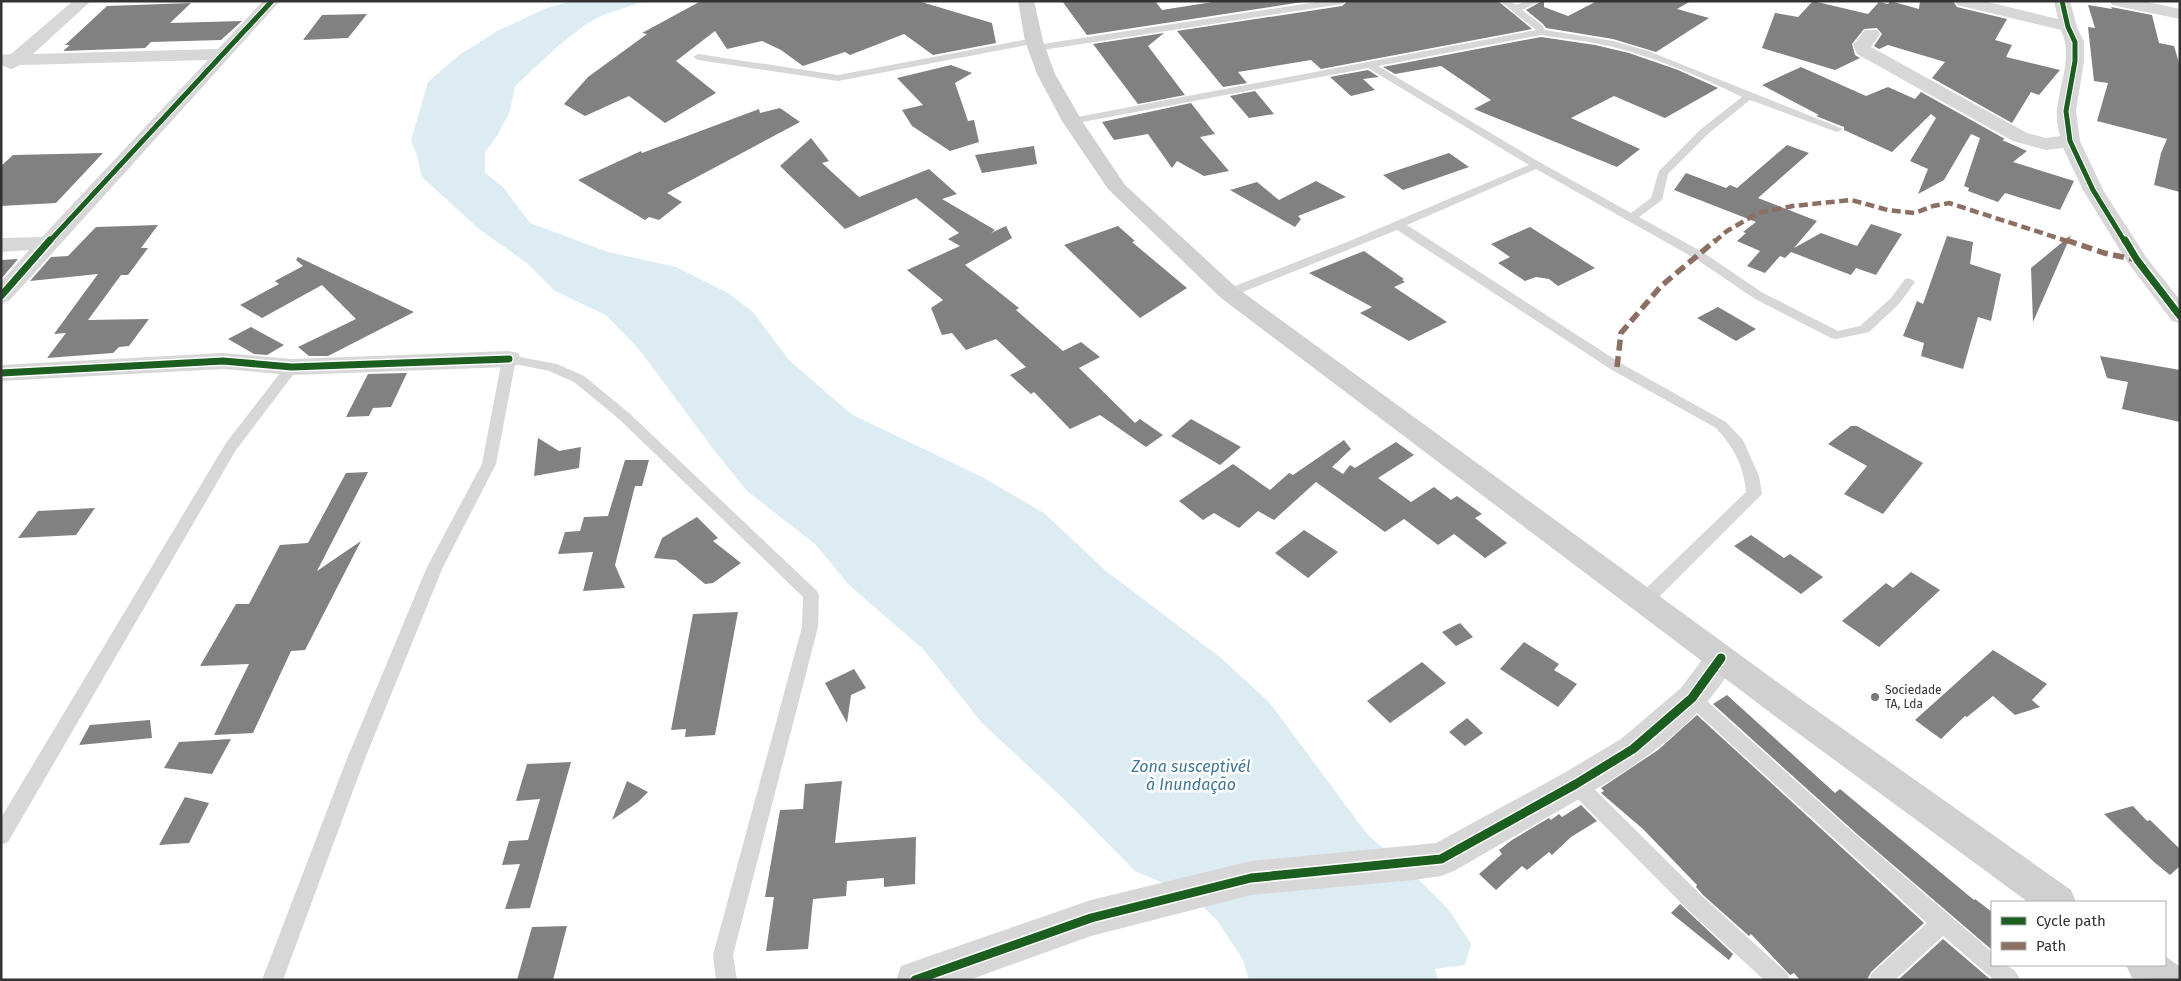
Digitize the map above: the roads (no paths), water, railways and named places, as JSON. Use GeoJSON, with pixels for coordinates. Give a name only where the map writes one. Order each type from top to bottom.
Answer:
{"type":"FeatureCollection","features":[{"type":"Feature","properties":{"kind":"main road"},"geometry":{"type":"LineString","coordinates":[[1026,1],[1035,44],[1046,74],[1072,121],[1118,189],[1230,293],[1721,658],[2057,901]]}},
{"type":"Feature","properties":{"kind":"main road"},"geometry":{"type":"LineString","coordinates":[[2146,966],[2166,980]]}},
{"type":"Feature","properties":{"kind":"street"},"geometry":{"type":"LineString","coordinates":[[1,73],[9,59],[83,1]]}},
{"type":"Feature","properties":{"kind":"street"},"geometry":{"type":"LineString","coordinates":[[1,296],[48,242],[272,1]]}},
{"type":"Feature","properties":{"kind":"street"},"geometry":{"type":"LineString","coordinates":[[1962,1],[2068,27]]}},
{"type":"Feature","properties":{"kind":"street"},"geometry":{"type":"LineString","coordinates":[[2062,1],[2068,27],[2075,42],[2066,111],[2070,141],[2093,190],[2137,260],[2180,316]]}},
{"type":"Feature","properties":{"kind":"street"},"geometry":{"type":"LineString","coordinates":[[2118,1],[2180,14]]}},
{"type":"Feature","properties":{"kind":"street"},"geometry":{"type":"LineString","coordinates":[[1870,34],[1862,45],[1863,50],[1984,119],[2031,142],[2046,144],[2070,141]]}},
{"type":"Feature","properties":{"kind":"street"},"geometry":{"type":"LineString","coordinates":[[9,59],[222,54]]}},
{"type":"Feature","properties":{"kind":"street"},"geometry":{"type":"LineString","coordinates":[[1,245],[48,242]]}},
{"type":"Feature","properties":{"kind":"street"},"geometry":{"type":"LineString","coordinates":[[1,373],[223,362],[292,367],[509,359]]}},
{"type":"Feature","properties":{"kind":"street"},"geometry":{"type":"LineString","coordinates":[[916,980],[1091,918],[1251,878],[1442,859],[1576,784],[1633,749],[1692,698],[1721,658]]}},
{"type":"Feature","properties":{"kind":"lane"},"geometry":{"type":"LineString","coordinates":[[698,57],[838,78],[1035,44],[1342,1]]}},
{"type":"Feature","properties":{"kind":"lane"},"geometry":{"type":"LineString","coordinates":[[1504,1],[1539,27],[1541,32]]}},
{"type":"Feature","properties":{"kind":"lane"},"geometry":{"type":"LineString","coordinates":[[1515,10],[1536,1]]}},
{"type":"Feature","properties":{"kind":"lane"},"geometry":{"type":"LineString","coordinates":[[1072,121],[1541,32],[1613,44],[1645,53],[1710,78],[1749,96],[1838,129]]}},
{"type":"Feature","properties":{"kind":"lane"},"geometry":{"type":"LineString","coordinates":[[1368,64],[1536,165],[1700,256],[1759,296],[1836,335],[1864,329],[1895,302],[1909,282]]}},
{"type":"Feature","properties":{"kind":"lane"},"geometry":{"type":"LineString","coordinates":[[1631,218],[1656,200],[1663,173],[1705,131],[1749,96]]}},
{"type":"Feature","properties":{"kind":"lane"},"geometry":{"type":"LineString","coordinates":[[1230,293],[1398,225],[1536,165]]}},
{"type":"Feature","properties":{"kind":"lane"},"geometry":{"type":"LineString","coordinates":[[1398,225],[1616,367],[1721,425],[1736,440],[1752,476],[1754,494],[1644,601]]}},
{"type":"Feature","properties":{"kind":"lane"},"geometry":{"type":"LineString","coordinates":[[272,980],[355,761],[436,567],[489,464],[509,359],[552,367],[579,379],[624,416],[811,595],[810,627],[723,955],[727,980]]}},
{"type":"Feature","properties":{"kind":"lane"},"geometry":{"type":"LineString","coordinates":[[1,836],[232,447],[292,367]]}},
{"type":"Feature","properties":{"kind":"lane"},"geometry":{"type":"LineString","coordinates":[[1692,698],[1942,923],[1991,964]]}},
{"type":"Feature","properties":{"kind":"lane"},"geometry":{"type":"LineString","coordinates":[[1576,784],[1695,903],[1780,980]]}},
{"type":"Feature","properties":{"kind":"lane"},"geometry":{"type":"LineString","coordinates":[[1879,980],[1942,923]]}},
{"type":"Feature","properties":{"kind":"lane"},"geometry":{"type":"LineString","coordinates":[[1993,966],[2010,980]]}},
{"type":"Feature","properties":{"kind":"water","name":"Zona susceptivél à Inundação"},"geometry":{"type":"Polygon","coordinates":[[[572,1],[645,1],[603,15],[585,25],[558,46],[515,86],[510,111],[497,136],[485,152],[485,173],[503,187],[530,223],[608,252],[676,267],[728,293],[753,312],[789,360],[851,414],[982,477],[1044,513],[1106,571],[1221,658],[1269,702],[1367,834],[1418,879],[1449,910],[1471,944],[1465,965],[1435,969],[1438,980],[1249,980],[1243,960],[1217,920],[1189,894],[1135,871],[1066,801],[982,723],[924,650],[848,584],[815,544],[747,491],[638,348],[606,315],[555,291],[527,263],[479,229],[422,177],[411,140],[428,82],[459,55],[499,30],[547,8],[572,1]]]}},
{"type":"Feature","properties":{"kind":"place","name":"Sociedade TA, Lda"},"geometry":{"type":"Point","coordinates":[1875,697]}}]}
